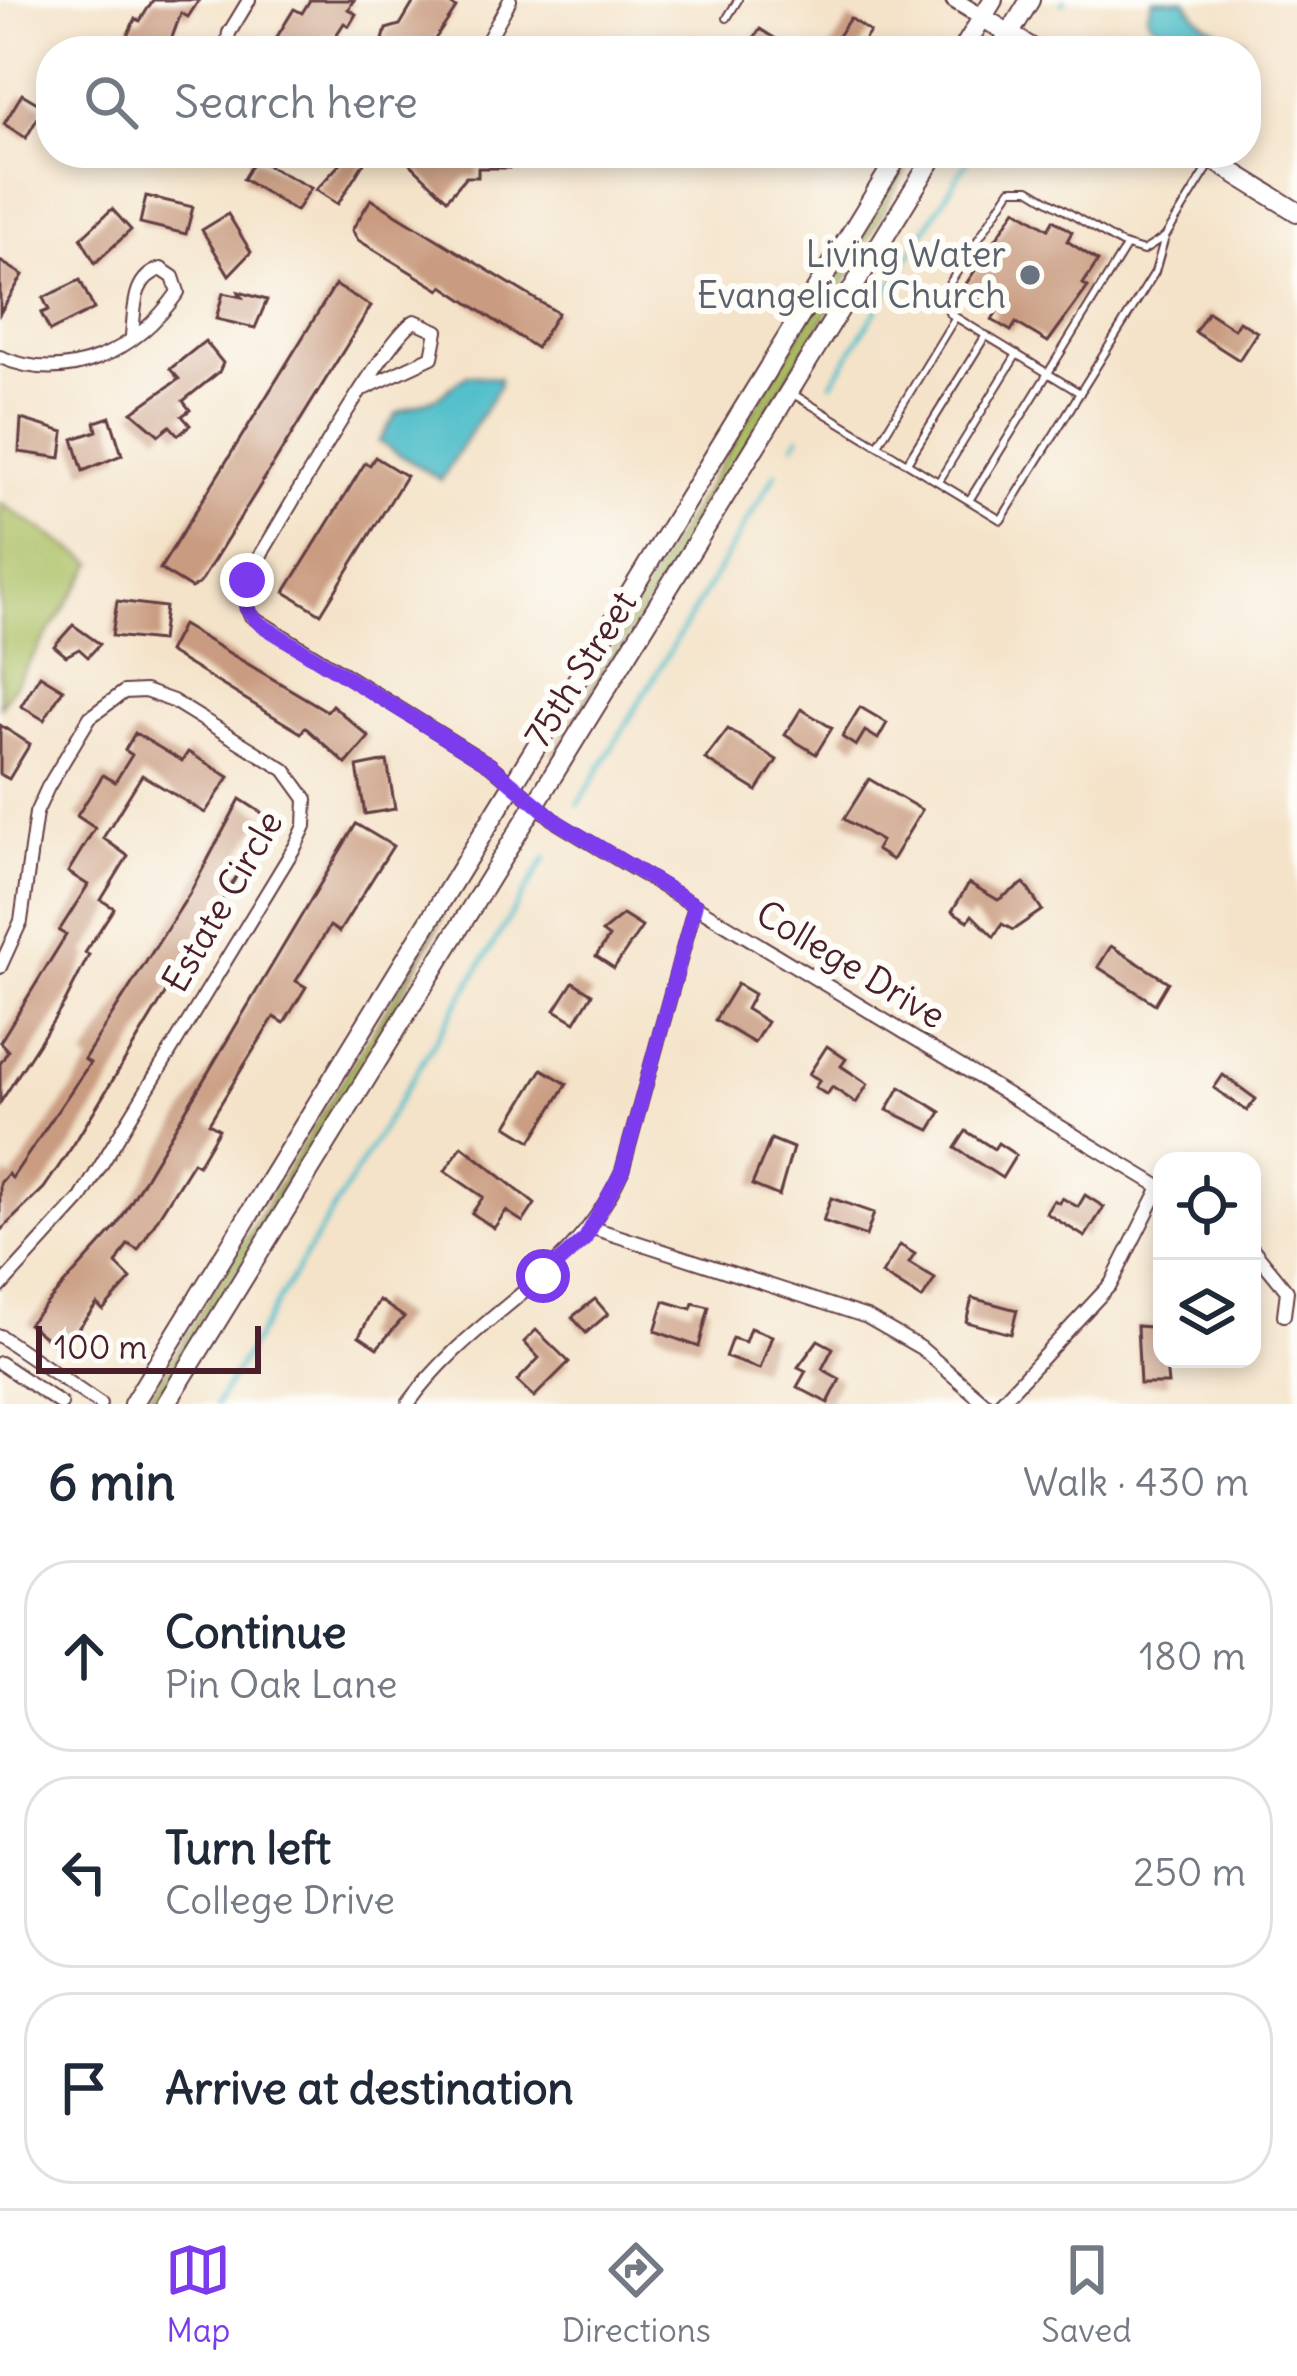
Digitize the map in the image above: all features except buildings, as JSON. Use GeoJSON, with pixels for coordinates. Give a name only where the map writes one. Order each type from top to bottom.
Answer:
{"type":"FeatureCollection","features":[{"type":"Feature","properties":{"kind":"main road"},"geometry":{"type":"LineString","coordinates":[[1008,36],[1030,0]]}},
{"type":"Feature","properties":{"kind":"main road"},"geometry":{"type":"LineString","coordinates":[[988,9],[1001,36]]}},
{"type":"Feature","properties":{"kind":"main road"},"geometry":{"type":"LineString","coordinates":[[971,36],[988,9]]}},
{"type":"Feature","properties":{"kind":"main road","name":"75th Street"},"geometry":{"type":"LineString","coordinates":[[134,1404],[891,168]]}},
{"type":"Feature","properties":{"kind":"main road","name":"75th Street"},"geometry":{"type":"LineString","coordinates":[[166,1404],[927,168]]}},
{"type":"Feature","properties":{"kind":"main road"},"geometry":{"type":"LineString","coordinates":[[1226,168],[1297,212]]}},
{"type":"Feature","properties":{"kind":"street"},"geometry":{"type":"LineString","coordinates":[[228,36],[249,0]]}},
{"type":"Feature","properties":{"kind":"street"},"geometry":{"type":"LineString","coordinates":[[490,36],[510,0]]}},
{"type":"Feature","properties":{"kind":"street"},"geometry":{"type":"LineString","coordinates":[[954,0],[988,9]]}},
{"type":"Feature","properties":{"kind":"street"},"geometry":{"type":"LineString","coordinates":[[0,357],[33,369],[70,369],[90,363],[132,335],[178,292],[173,277],[160,269],[148,273],[139,286],[132,335]]}},
{"type":"Feature","properties":{"kind":"street","name":"College Drive"},"geometry":{"type":"LineString","coordinates":[[365,388],[431,357],[437,331],[416,321],[402,329],[365,388],[247,580],[246,608],[260,624],[695,905],[1153,1183]]}},
{"type":"Feature","properties":{"kind":"street","name":"Estate Circle"},"geometry":{"type":"LineString","coordinates":[[0,967],[21,921],[36,813],[91,717],[112,698],[137,690],[173,701],[268,758],[302,787],[307,812],[296,845],[81,1198],[0,1287]]}},
{"type":"Feature","properties":{"kind":"street"},"geometry":{"type":"LineString","coordinates":[[408,1404],[451,1351],[570,1254],[592,1228],[622,1171],[695,905]]}},
{"type":"Feature","properties":{"kind":"street"},"geometry":{"type":"LineString","coordinates":[[999,1404],[1111,1284],[1153,1203]]}},
{"type":"Feature","properties":{"kind":"street"},"geometry":{"type":"LineString","coordinates":[[592,1228],[867,1317],[921,1348],[986,1404]]}},
{"type":"Feature","properties":{"kind":"street"},"geometry":{"type":"LineString","coordinates":[[1261,1257],[1292,1296],[1284,1316]]}},
{"type":"Feature","properties":{"kind":"street"},"geometry":{"type":"LineString","coordinates":[[0,1336],[100,1404]]}},
{"type":"Feature","properties":{"kind":"street"},"geometry":{"type":"LineString","coordinates":[[0,1363],[61,1404]]}},
{"type":"Feature","properties":{"kind":"lane"},"geometry":{"type":"LineString","coordinates":[[728,18],[738,0]]}},
{"type":"Feature","properties":{"kind":"lane"},"geometry":{"type":"LineString","coordinates":[[789,392],[1001,520],[1155,272],[1165,237],[1201,168]]}},
{"type":"Feature","properties":{"kind":"lane"},"geometry":{"type":"LineString","coordinates":[[1080,393],[956,317],[945,304],[946,289],[1011,189],[1029,189],[1126,247],[1153,249],[1165,237]]}},
{"type":"Feature","properties":{"kind":"lane"},"geometry":{"type":"LineString","coordinates":[[969,500],[1126,247]]}},
{"type":"Feature","properties":{"kind":"lane"},"geometry":{"type":"LineString","coordinates":[[879,443],[956,317]]}},
{"type":"Feature","properties":{"kind":"lane"},"geometry":{"type":"LineString","coordinates":[[908,461],[986,335]]}},
{"type":"Feature","properties":{"kind":"lane"},"geometry":{"type":"LineString","coordinates":[[939,481],[1017,354]]}},
{"type":"Feature","properties":{"kind":"green space"},"geometry":{"type":"Polygon","coordinates":[[[902,168],[907,168],[830,308],[554,755],[662,560],[902,168]]]}},
{"type":"Feature","properties":{"kind":"green space"},"geometry":{"type":"Polygon","coordinates":[[[0,503],[94,563],[0,707],[0,503]]]}},
{"type":"Feature","properties":{"kind":"green space"},"geometry":{"type":"Polygon","coordinates":[[[443,916],[377,1044],[155,1404],[145,1404],[443,916]]]}},
{"type":"Feature","properties":{"kind":"water"},"geometry":{"type":"Polygon","coordinates":[[[1153,0],[1186,0],[1203,22],[1233,36],[1171,36],[1147,15],[1153,0]]]}},
{"type":"Feature","properties":{"kind":"water"},"geometry":{"type":"Polygon","coordinates":[[[467,375],[499,378],[499,386],[441,480],[379,442],[397,413],[438,397],[467,375]]]}},
{"type":"Feature","properties":{"kind":"waterway"},"geometry":{"type":"LineString","coordinates":[[832,383],[963,168]]}},
{"type":"Feature","properties":{"kind":"waterway"},"geometry":{"type":"LineString","coordinates":[[794,445],[799,436]]}},
{"type":"Feature","properties":{"kind":"waterway"},"geometry":{"type":"LineString","coordinates":[[578,805],[776,473]]}},
{"type":"Feature","properties":{"kind":"waterway"},"geometry":{"type":"LineString","coordinates":[[216,1404],[546,857]]}},
{"type":"Feature","properties":{"kind":"place","name":"Living Water Evangelical Church"},"geometry":{"type":"Point","coordinates":[1030,275]}},
{"type":"Feature","properties":{"kind":"route"},"geometry":{"type":"LineString","coordinates":[[247,580],[246,608],[260,624],[490,765],[559,823],[695,905],[622,1171],[585,1239],[543,1276]]}}]}
